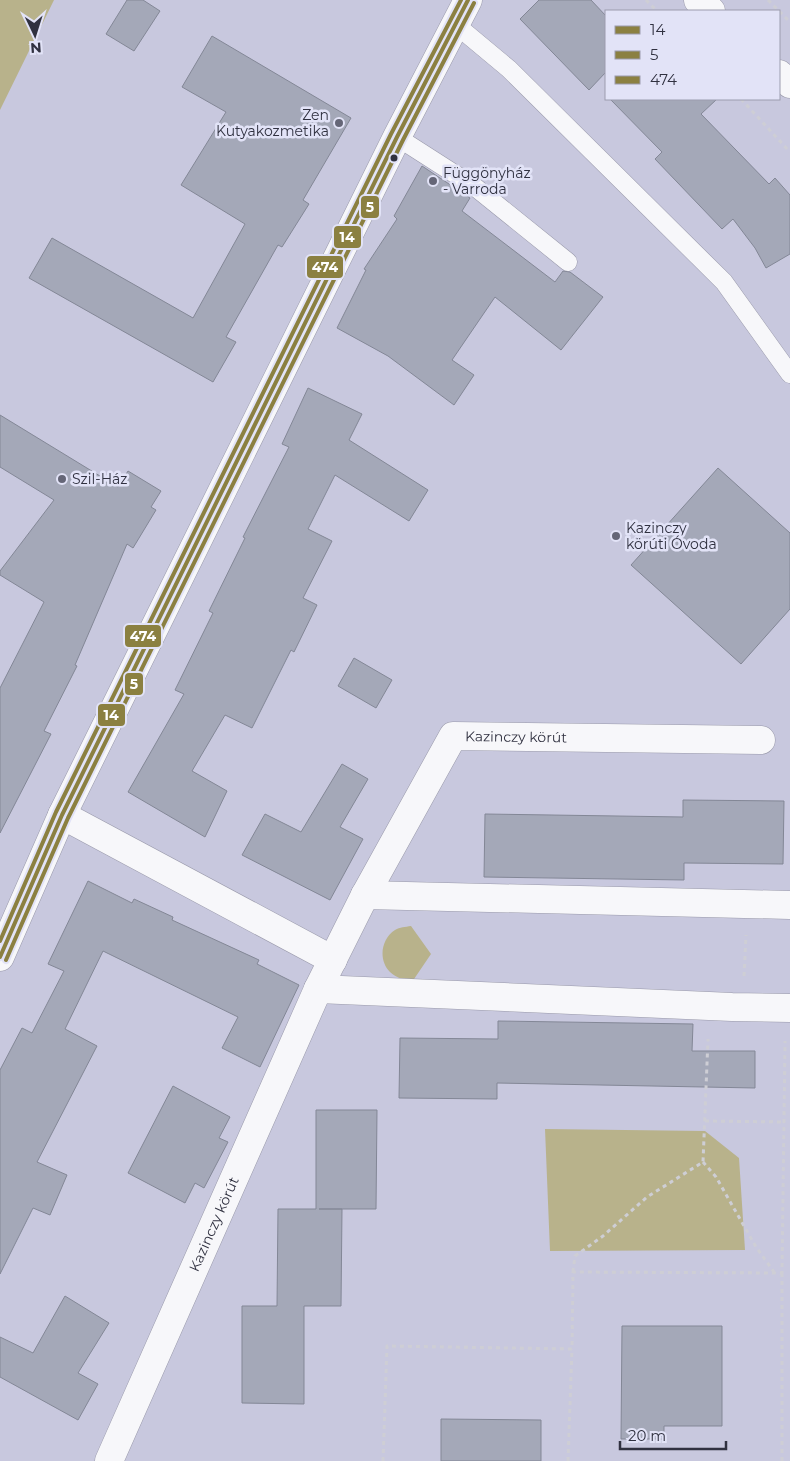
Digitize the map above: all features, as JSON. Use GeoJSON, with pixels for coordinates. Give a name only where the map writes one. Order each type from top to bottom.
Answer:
{"type":"FeatureCollection","features":[{"type":"Feature","properties":{"kind":"street"},"geometry":{"type":"LineString","coordinates":[[0,957],[62,814],[397,137],[468,0]]}},
{"type":"Feature","properties":{"kind":"street"},"geometry":{"type":"LineString","coordinates":[[698,0],[710,10]]}},
{"type":"Feature","properties":{"kind":"street"},"geometry":{"type":"LineString","coordinates":[[780,75],[790,84]]}},
{"type":"Feature","properties":{"kind":"street","name":"Kazinczy körút"},"geometry":{"type":"LineString","coordinates":[[108,1461],[318,989],[365,895],[453,736],[761,740]]}},
{"type":"Feature","properties":{"kind":"street"},"geometry":{"type":"LineString","coordinates":[[62,814],[333,960]]}},
{"type":"Feature","properties":{"kind":"street"},"geometry":{"type":"LineString","coordinates":[[365,895],[790,905]]}},
{"type":"Feature","properties":{"kind":"street"},"geometry":{"type":"LineString","coordinates":[[318,989],[786,1008]]}},
{"type":"Feature","properties":{"kind":"lane"},"geometry":{"type":"LineString","coordinates":[[454,24],[509,69],[724,282],[790,374]]}},
{"type":"Feature","properties":{"kind":"lane"},"geometry":{"type":"LineString","coordinates":[[397,137],[475,187],[568,262]]}},
{"type":"Feature","properties":{"kind":"path"},"geometry":{"type":"LineString","coordinates":[[646,0],[656,10]]}},
{"type":"Feature","properties":{"kind":"path"},"geometry":{"type":"LineString","coordinates":[[768,0],[778,10]]}},
{"type":"Feature","properties":{"kind":"path"},"geometry":{"type":"LineString","coordinates":[[780,12],[790,22]]}},
{"type":"Feature","properties":{"kind":"path"},"geometry":{"type":"LineString","coordinates":[[742,100],[790,152]]}},
{"type":"Feature","properties":{"kind":"path"},"geometry":{"type":"LineString","coordinates":[[744,985],[746,904]]}},
{"type":"Feature","properties":{"kind":"path"},"geometry":{"type":"LineString","coordinates":[[782,1461],[782,1273],[786,1008]]}},
{"type":"Feature","properties":{"kind":"path"},"geometry":{"type":"LineString","coordinates":[[709,1033],[703,1162],[716,1177],[756,1247],[775,1273]]}},
{"type":"Feature","properties":{"kind":"path"},"geometry":{"type":"LineString","coordinates":[[705,1120],[785,1122]]}},
{"type":"Feature","properties":{"kind":"path"},"geometry":{"type":"LineString","coordinates":[[568,1461],[575,1256],[603,1236],[647,1196],[703,1162]]}},
{"type":"Feature","properties":{"kind":"path"},"geometry":{"type":"LineString","coordinates":[[573,1272],[782,1273]]}},
{"type":"Feature","properties":{"kind":"path"},"geometry":{"type":"LineString","coordinates":[[383,1461],[387,1346],[572,1349]]}},
{"type":"Feature","properties":{"kind":"shaded area"},"geometry":{"type":"Polygon","coordinates":[[[0,0],[54,0],[0,110],[0,0]]]}},
{"type":"Feature","properties":{"kind":"shaded area"},"geometry":{"type":"Polygon","coordinates":[[[411,926],[431,954],[412,982],[390,972],[386,967],[383,956],[384,944],[390,934],[399,928],[411,926]]]}},
{"type":"Feature","properties":{"kind":"shaded area"},"geometry":{"type":"Polygon","coordinates":[[[545,1129],[705,1131],[739,1158],[745,1250],[550,1251],[545,1129]]]}},
{"type":"Feature","properties":{"kind":"building"},"geometry":{"type":"Polygon","coordinates":[[[127,0],[143,0],[160,11],[134,51],[106,34],[127,0]]]}},
{"type":"Feature","properties":{"kind":"building"},"geometry":{"type":"Polygon","coordinates":[[[539,0],[591,0],[605,15],[605,73],[589,90],[520,19],[539,0]]]}},
{"type":"Feature","properties":{"kind":"building"},"geometry":{"type":"Polygon","coordinates":[[[212,36],[351,118],[303,200],[309,204],[282,247],[278,245],[226,337],[236,342],[213,382],[29,278],[52,238],[193,318],[245,224],[181,185],[226,112],[182,87],[212,36]]]}},
{"type":"Feature","properties":{"kind":"building"},"geometry":{"type":"Polygon","coordinates":[[[611,100],[716,100],[701,114],[769,184],[775,178],[790,195],[790,254],[766,268],[755,248],[733,219],[722,229],[655,159],[662,152],[611,100]]]}},
{"type":"Feature","properties":{"kind":"building"},"geometry":{"type":"Polygon","coordinates":[[[422,166],[470,198],[462,211],[555,282],[563,271],[570,272],[603,297],[561,350],[495,297],[452,360],[474,375],[454,405],[388,356],[337,328],[366,270],[364,269],[397,219],[394,216],[422,166]]]}},
{"type":"Feature","properties":{"kind":"building"},"geometry":{"type":"Polygon","coordinates":[[[308,388],[362,414],[349,440],[428,490],[409,521],[335,475],[308,529],[332,541],[303,598],[317,605],[294,652],[291,650],[252,728],[225,715],[192,771],[227,791],[205,837],[128,792],[184,694],[175,690],[213,613],[209,611],[245,538],[243,537],[289,447],[282,444],[308,388]]]}},
{"type":"Feature","properties":{"kind":"building"},"geometry":{"type":"Polygon","coordinates":[[[0,415],[118,487],[128,471],[161,491],[151,507],[156,510],[133,548],[127,544],[75,665],[77,666],[44,731],[51,734],[0,833],[0,688],[44,602],[0,575],[0,571],[54,500],[0,467],[0,415]]]}},
{"type":"Feature","properties":{"kind":"building"},"geometry":{"type":"Polygon","coordinates":[[[718,468],[790,533],[790,609],[741,664],[631,565],[718,468]]]}},
{"type":"Feature","properties":{"kind":"building"},"geometry":{"type":"Polygon","coordinates":[[[354,658],[392,680],[376,708],[338,686],[354,658]]]}},
{"type":"Feature","properties":{"kind":"building"},"geometry":{"type":"Polygon","coordinates":[[[342,764],[368,779],[340,827],[363,839],[330,900],[242,855],[265,814],[301,832],[342,764]]]}},
{"type":"Feature","properties":{"kind":"building"},"geometry":{"type":"Polygon","coordinates":[[[683,800],[784,801],[783,864],[684,863],[684,880],[484,877],[485,814],[683,817],[683,800]]]}},
{"type":"Feature","properties":{"kind":"building"},"geometry":{"type":"Polygon","coordinates":[[[88,881],[132,903],[134,899],[173,917],[172,920],[259,960],[257,964],[299,985],[260,1067],[222,1048],[238,1017],[103,951],[65,1029],[97,1046],[37,1162],[67,1175],[50,1215],[33,1208],[0,1274],[0,1070],[22,1028],[32,1033],[64,971],[48,964],[88,881]]]}},
{"type":"Feature","properties":{"kind":"building"},"geometry":{"type":"Polygon","coordinates":[[[498,1021],[693,1024],[692,1051],[755,1051],[755,1088],[497,1083],[497,1099],[399,1098],[400,1038],[498,1039],[498,1021]]]}},
{"type":"Feature","properties":{"kind":"building"},"geometry":{"type":"Polygon","coordinates":[[[173,1086],[230,1117],[219,1138],[228,1142],[204,1188],[195,1183],[185,1203],[128,1173],[173,1086]]]}},
{"type":"Feature","properties":{"kind":"building"},"geometry":{"type":"Polygon","coordinates":[[[316,1110],[377,1110],[376,1209],[342,1209],[341,1306],[304,1306],[304,1404],[242,1403],[242,1306],[277,1306],[278,1209],[316,1209],[316,1110]]]}},
{"type":"Feature","properties":{"kind":"building"},"geometry":{"type":"Polygon","coordinates":[[[65,1296],[109,1323],[78,1373],[98,1384],[78,1420],[0,1377],[0,1337],[33,1353],[65,1296]]]}},
{"type":"Feature","properties":{"kind":"building"},"geometry":{"type":"Polygon","coordinates":[[[622,1326],[722,1326],[722,1426],[664,1426],[664,1439],[621,1439],[622,1326]]]}},
{"type":"Feature","properties":{"kind":"building"},"geometry":{"type":"Polygon","coordinates":[[[441,1419],[541,1420],[541,1461],[441,1461],[441,1419]]]}},
{"type":"Feature","properties":{"kind":"transit line","name":"474"},"geometry":{"type":"LineString","coordinates":[[0,941],[56,812],[391,134],[461,0]]}},
{"type":"Feature","properties":{"kind":"transit line","name":"14"},"geometry":{"type":"LineString","coordinates":[[0,957],[62,815],[397,137],[468,0]]}},
{"type":"Feature","properties":{"kind":"transit line","name":"5"},"geometry":{"type":"LineString","coordinates":[[6,960],[68,818],[403,140],[474,3]]}},
{"type":"Feature","properties":{"kind":"place","name":"Zen Kutyakozmetika"},"geometry":{"type":"Point","coordinates":[339,123]}},
{"type":"Feature","properties":{"kind":"place","name":"Függönyház - Varroda"},"geometry":{"type":"Point","coordinates":[433,181]}},
{"type":"Feature","properties":{"kind":"place","name":"Szil-Ház"},"geometry":{"type":"Point","coordinates":[62,479]}},
{"type":"Feature","properties":{"kind":"place","name":"Kazinczy körúti Óvoda"},"geometry":{"type":"Point","coordinates":[616,536]}}]}
